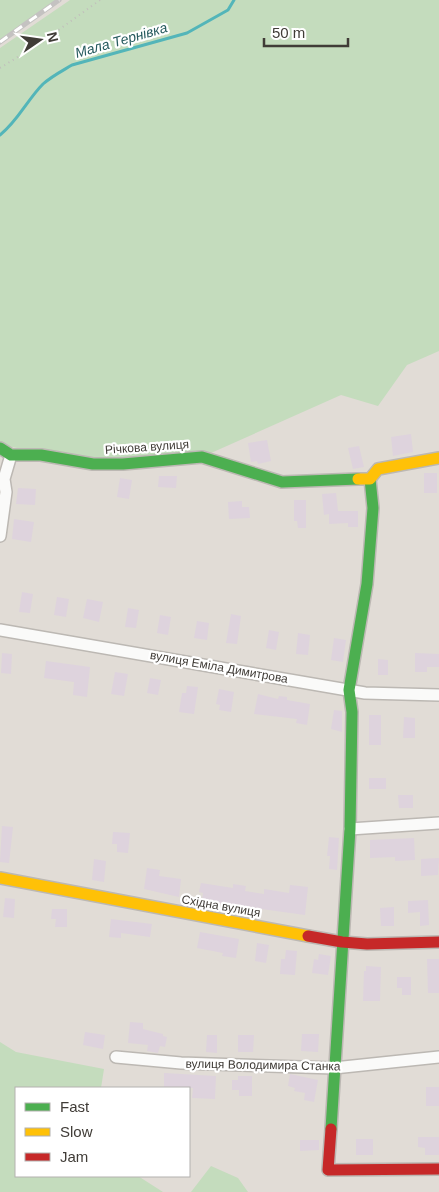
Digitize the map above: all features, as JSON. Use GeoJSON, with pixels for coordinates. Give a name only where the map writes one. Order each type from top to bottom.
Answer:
{"type":"FeatureCollection","features":[{"type":"Feature","properties":{"kind":"street"},"geometry":{"type":"LineString","coordinates":[[0,448],[11,455],[4,479],[6,492],[0,536]]}},
{"type":"Feature","properties":{"kind":"street","name":"Річкова вулиця"},"geometry":{"type":"LineString","coordinates":[[11,455],[41,455],[93,464],[123,464],[202,458],[282,482],[370,479],[378,469],[439,458]]}},
{"type":"Feature","properties":{"kind":"street"},"geometry":{"type":"LineString","coordinates":[[370,479],[373,508],[367,584],[349,690],[352,712],[350,829],[328,1170],[439,1169]]}},
{"type":"Feature","properties":{"kind":"street","name":"вулиця Еміла Димитрова"},"geometry":{"type":"LineString","coordinates":[[0,630],[365,693],[439,695]]}},
{"type":"Feature","properties":{"kind":"street"},"geometry":{"type":"LineString","coordinates":[[350,829],[439,823]]}},
{"type":"Feature","properties":{"kind":"street","name":"Східна вулиця"},"geometry":{"type":"LineString","coordinates":[[0,878],[342,942],[367,944],[439,942]]}},
{"type":"Feature","properties":{"kind":"street","name":"вулиця Володимира Станка"},"geometry":{"type":"LineString","coordinates":[[116,1057],[181,1063],[334,1068],[439,1057]]}},
{"type":"Feature","properties":{"kind":"path"},"geometry":{"type":"LineString","coordinates":[[0,68],[42,42],[100,0]]}},
{"type":"Feature","properties":{"kind":"green space"},"geometry":{"type":"Polygon","coordinates":[[[0,0],[58,0],[0,41],[0,0]]]}},
{"type":"Feature","properties":{"kind":"green space"},"geometry":{"type":"Polygon","coordinates":[[[70,0],[439,0],[439,351],[407,365],[378,406],[341,395],[202,457],[92,461],[0,445],[0,48],[70,0]]]}},
{"type":"Feature","properties":{"kind":"green space"},"geometry":{"type":"Polygon","coordinates":[[[0,1042],[16,1052],[104,1069],[101,1087],[15,1087],[15,1177],[140,1177],[163,1192],[0,1192],[0,1042]]]}},
{"type":"Feature","properties":{"kind":"green space"},"geometry":{"type":"Polygon","coordinates":[[[211,1166],[238,1178],[248,1192],[191,1192],[211,1166]]]}},
{"type":"Feature","properties":{"kind":"building"},"geometry":{"type":"Polygon","coordinates":[[[411,434],[413,452],[393,456],[391,437],[411,434]]]}},
{"type":"Feature","properties":{"kind":"building"},"geometry":{"type":"Polygon","coordinates":[[[267,440],[271,461],[258,464],[257,461],[251,462],[248,443],[267,440]]]}},
{"type":"Feature","properties":{"kind":"building"},"geometry":{"type":"Polygon","coordinates":[[[359,446],[364,467],[353,469],[348,448],[359,446]]]}},
{"type":"Feature","properties":{"kind":"building"},"geometry":{"type":"Polygon","coordinates":[[[424,473],[437,473],[437,493],[424,493],[424,473]]]}},
{"type":"Feature","properties":{"kind":"building"},"geometry":{"type":"Polygon","coordinates":[[[159,476],[177,476],[176,488],[158,487],[159,476]]]}},
{"type":"Feature","properties":{"kind":"building"},"geometry":{"type":"Polygon","coordinates":[[[120,478],[132,480],[129,499],[117,497],[120,478]]]}},
{"type":"Feature","properties":{"kind":"building"},"geometry":{"type":"Polygon","coordinates":[[[18,488],[36,489],[35,505],[16,504],[18,488]]]}},
{"type":"Feature","properties":{"kind":"building"},"geometry":{"type":"Polygon","coordinates":[[[336,493],[338,511],[358,511],[358,527],[348,527],[348,523],[329,524],[329,514],[324,515],[322,494],[336,493]]]}},
{"type":"Feature","properties":{"kind":"building"},"geometry":{"type":"Polygon","coordinates":[[[294,500],[306,500],[306,528],[298,528],[297,521],[294,521],[294,500]]]}},
{"type":"Feature","properties":{"kind":"building"},"geometry":{"type":"Polygon","coordinates":[[[242,501],[242,507],[249,507],[250,518],[229,519],[228,502],[242,501]]]}},
{"type":"Feature","properties":{"kind":"building"},"geometry":{"type":"Polygon","coordinates":[[[14,519],[34,522],[31,542],[12,539],[14,519]]]}},
{"type":"Feature","properties":{"kind":"building"},"geometry":{"type":"Polygon","coordinates":[[[22,592],[33,594],[30,613],[19,612],[22,592]]]}},
{"type":"Feature","properties":{"kind":"building"},"geometry":{"type":"Polygon","coordinates":[[[57,597],[69,599],[66,617],[54,615],[57,597]]]}},
{"type":"Feature","properties":{"kind":"building"},"geometry":{"type":"Polygon","coordinates":[[[87,599],[103,602],[99,622],[83,618],[87,599]]]}},
{"type":"Feature","properties":{"kind":"building"},"geometry":{"type":"Polygon","coordinates":[[[128,608],[139,610],[136,628],[125,627],[128,608]]]}},
{"type":"Feature","properties":{"kind":"building"},"geometry":{"type":"Polygon","coordinates":[[[231,614],[241,616],[237,644],[226,643],[231,614]]]}},
{"type":"Feature","properties":{"kind":"building"},"geometry":{"type":"Polygon","coordinates":[[[160,615],[171,617],[168,635],[157,633],[160,615]]]}},
{"type":"Feature","properties":{"kind":"building"},"geometry":{"type":"Polygon","coordinates":[[[197,621],[209,623],[207,640],[194,638],[197,621]]]}},
{"type":"Feature","properties":{"kind":"building"},"geometry":{"type":"Polygon","coordinates":[[[269,630],[279,632],[276,650],[266,648],[269,630]]]}},
{"type":"Feature","properties":{"kind":"building"},"geometry":{"type":"Polygon","coordinates":[[[298,633],[310,635],[308,655],[296,654],[298,633]]]}},
{"type":"Feature","properties":{"kind":"building"},"geometry":{"type":"Polygon","coordinates":[[[334,638],[346,640],[343,662],[331,660],[334,638]]]}},
{"type":"Feature","properties":{"kind":"building"},"geometry":{"type":"Polygon","coordinates":[[[2,653],[12,654],[11,674],[1,673],[2,653]]]}},
{"type":"Feature","properties":{"kind":"building"},"geometry":{"type":"Polygon","coordinates":[[[415,653],[439,654],[439,667],[427,667],[427,672],[415,672],[415,653]]]}},
{"type":"Feature","properties":{"kind":"building"},"geometry":{"type":"Polygon","coordinates":[[[378,659],[388,660],[388,675],[378,675],[378,659]]]}},
{"type":"Feature","properties":{"kind":"building"},"geometry":{"type":"Polygon","coordinates":[[[46,661],[90,667],[87,697],[73,695],[74,682],[44,678],[46,661]]]}},
{"type":"Feature","properties":{"kind":"building"},"geometry":{"type":"Polygon","coordinates":[[[115,672],[128,674],[124,696],[111,694],[115,672]]]}},
{"type":"Feature","properties":{"kind":"building"},"geometry":{"type":"Polygon","coordinates":[[[150,678],[161,680],[158,695],[147,693],[150,678]]]}},
{"type":"Feature","properties":{"kind":"building"},"geometry":{"type":"Polygon","coordinates":[[[187,686],[198,687],[194,714],[179,712],[182,693],[186,693],[187,686]]]}},
{"type":"Feature","properties":{"kind":"building"},"geometry":{"type":"Polygon","coordinates":[[[219,689],[234,692],[231,712],[219,710],[220,705],[216,704],[219,689]]]}},
{"type":"Feature","properties":{"kind":"building"},"geometry":{"type":"Polygon","coordinates":[[[258,694],[278,699],[279,696],[287,697],[287,700],[310,704],[307,725],[296,723],[297,719],[254,714],[258,694]]]}},
{"type":"Feature","properties":{"kind":"building"},"geometry":{"type":"Polygon","coordinates":[[[334,710],[342,711],[342,732],[331,729],[334,710]]]}},
{"type":"Feature","properties":{"kind":"building"},"geometry":{"type":"Polygon","coordinates":[[[369,715],[381,715],[381,745],[369,745],[369,715]]]}},
{"type":"Feature","properties":{"kind":"building"},"geometry":{"type":"Polygon","coordinates":[[[404,717],[415,718],[415,738],[403,738],[404,717]]]}},
{"type":"Feature","properties":{"kind":"building"},"geometry":{"type":"Polygon","coordinates":[[[369,778],[386,778],[386,789],[369,789],[369,778]]]}},
{"type":"Feature","properties":{"kind":"building"},"geometry":{"type":"Polygon","coordinates":[[[398,795],[413,795],[413,808],[399,808],[398,795]]]}},
{"type":"Feature","properties":{"kind":"building"},"geometry":{"type":"Polygon","coordinates":[[[2,826],[13,827],[9,863],[0,862],[2,826]]]}},
{"type":"Feature","properties":{"kind":"building"},"geometry":{"type":"Polygon","coordinates":[[[113,832],[130,833],[128,853],[117,852],[117,844],[112,844],[113,832]]]}},
{"type":"Feature","properties":{"kind":"building"},"geometry":{"type":"Polygon","coordinates":[[[329,837],[339,838],[337,870],[329,869],[330,856],[327,856],[329,837]]]}},
{"type":"Feature","properties":{"kind":"building"},"geometry":{"type":"Polygon","coordinates":[[[414,838],[415,860],[395,861],[395,857],[370,858],[370,840],[414,838]]]}},
{"type":"Feature","properties":{"kind":"building"},"geometry":{"type":"Polygon","coordinates":[[[439,858],[438,875],[421,876],[421,859],[439,858]]]}},
{"type":"Feature","properties":{"kind":"building"},"geometry":{"type":"Polygon","coordinates":[[[94,859],[106,861],[104,882],[92,880],[94,859]]]}},
{"type":"Feature","properties":{"kind":"building"},"geometry":{"type":"Polygon","coordinates":[[[147,868],[160,870],[159,876],[181,879],[179,897],[144,889],[147,868]]]}},
{"type":"Feature","properties":{"kind":"building"},"geometry":{"type":"Polygon","coordinates":[[[201,883],[233,888],[233,884],[246,886],[245,891],[264,894],[264,889],[289,893],[290,885],[308,887],[305,915],[202,901],[203,893],[199,892],[201,883]]]}},
{"type":"Feature","properties":{"kind":"building"},"geometry":{"type":"Polygon","coordinates":[[[5,898],[15,899],[14,918],[3,917],[5,898]]]}},
{"type":"Feature","properties":{"kind":"building"},"geometry":{"type":"Polygon","coordinates":[[[428,900],[429,925],[420,926],[420,912],[408,913],[408,901],[428,900]]]}},
{"type":"Feature","properties":{"kind":"building"},"geometry":{"type":"Polygon","coordinates":[[[394,907],[394,926],[381,926],[380,908],[394,907]]]}},
{"type":"Feature","properties":{"kind":"building"},"geometry":{"type":"Polygon","coordinates":[[[52,909],[67,909],[67,927],[55,927],[56,919],[51,919],[52,909]]]}},
{"type":"Feature","properties":{"kind":"building"},"geometry":{"type":"Polygon","coordinates":[[[111,919],[152,924],[150,937],[121,933],[121,938],[109,937],[111,919]]]}},
{"type":"Feature","properties":{"kind":"building"},"geometry":{"type":"Polygon","coordinates":[[[200,932],[239,939],[236,958],[222,956],[223,953],[197,948],[200,932]]]}},
{"type":"Feature","properties":{"kind":"building"},"geometry":{"type":"Polygon","coordinates":[[[257,943],[269,945],[266,963],[255,961],[257,943]]]}},
{"type":"Feature","properties":{"kind":"building"},"geometry":{"type":"Polygon","coordinates":[[[286,950],[297,951],[295,975],[280,974],[281,959],[285,959],[286,950]]]}},
{"type":"Feature","properties":{"kind":"building"},"geometry":{"type":"Polygon","coordinates":[[[319,954],[331,956],[328,975],[312,973],[314,959],[318,960],[319,954]]]}},
{"type":"Feature","properties":{"kind":"building"},"geometry":{"type":"Polygon","coordinates":[[[427,959],[439,959],[439,993],[428,993],[427,959]]]}},
{"type":"Feature","properties":{"kind":"building"},"geometry":{"type":"Polygon","coordinates":[[[366,966],[381,967],[380,1001],[363,1001],[364,971],[366,971],[366,966]]]}},
{"type":"Feature","properties":{"kind":"building"},"geometry":{"type":"Polygon","coordinates":[[[397,977],[411,977],[411,995],[402,995],[402,988],[397,988],[397,977]]]}},
{"type":"Feature","properties":{"kind":"building"},"geometry":{"type":"Polygon","coordinates":[[[130,1022],[143,1023],[143,1029],[163,1034],[163,1036],[167,1037],[165,1047],[160,1046],[158,1053],[147,1051],[148,1045],[128,1043],[130,1022]]]}},
{"type":"Feature","properties":{"kind":"building"},"geometry":{"type":"Polygon","coordinates":[[[85,1032],[105,1035],[103,1049],[83,1045],[85,1032]]]}},
{"type":"Feature","properties":{"kind":"building"},"geometry":{"type":"Polygon","coordinates":[[[302,1034],[319,1034],[318,1052],[301,1051],[302,1034]]]}},
{"type":"Feature","properties":{"kind":"building"},"geometry":{"type":"Polygon","coordinates":[[[207,1035],[217,1035],[217,1053],[206,1052],[207,1035]]]}},
{"type":"Feature","properties":{"kind":"building"},"geometry":{"type":"Polygon","coordinates":[[[238,1035],[254,1035],[253,1052],[238,1052],[238,1035]]]}},
{"type":"Feature","properties":{"kind":"building"},"geometry":{"type":"Polygon","coordinates":[[[164,1073],[216,1076],[215,1099],[192,1098],[193,1088],[190,1087],[164,1087],[164,1073]]]}},
{"type":"Feature","properties":{"kind":"building"},"geometry":{"type":"Polygon","coordinates":[[[290,1074],[318,1080],[314,1102],[304,1100],[305,1093],[294,1091],[295,1088],[288,1086],[290,1074]]]}},
{"type":"Feature","properties":{"kind":"building"},"geometry":{"type":"Polygon","coordinates":[[[238,1076],[252,1076],[252,1096],[239,1096],[239,1090],[232,1090],[232,1080],[238,1080],[238,1076]]]}},
{"type":"Feature","properties":{"kind":"building"},"geometry":{"type":"Polygon","coordinates":[[[426,1087],[439,1087],[439,1106],[426,1106],[426,1087]]]}},
{"type":"Feature","properties":{"kind":"building"},"geometry":{"type":"Polygon","coordinates":[[[418,1137],[439,1137],[439,1155],[425,1155],[425,1148],[418,1147],[418,1137]]]}},
{"type":"Feature","properties":{"kind":"building"},"geometry":{"type":"Polygon","coordinates":[[[356,1139],[373,1139],[373,1155],[356,1155],[356,1139]]]}},
{"type":"Feature","properties":{"kind":"building"},"geometry":{"type":"Polygon","coordinates":[[[300,1140],[319,1140],[319,1150],[300,1151],[300,1140]]]}},
{"type":"Feature","properties":{"kind":"waterway","name":"Мала Тернівка"},"geometry":{"type":"LineString","coordinates":[[0,135],[43,84],[72,65],[187,33],[228,10],[234,0]]}},
{"type":"Feature","properties":{"kind":"railway"},"geometry":{"type":"LineString","coordinates":[[0,42],[59,0]]}},
{"type":"Feature","properties":{"kind":"traffic: fast"},"geometry":{"type":"LineString","coordinates":[[0,448],[11,455],[41,455],[93,464],[123,464],[202,457],[282,482],[358,479]]}},
{"type":"Feature","properties":{"kind":"traffic: fast"},"geometry":{"type":"LineString","coordinates":[[331,1129],[350,829],[352,712],[349,690],[367,584],[373,508],[370,479]]}},
{"type":"Feature","properties":{"kind":"traffic: slow"},"geometry":{"type":"LineString","coordinates":[[358,479],[370,479],[378,469],[439,458]]}},
{"type":"Feature","properties":{"kind":"traffic: slow"},"geometry":{"type":"LineString","coordinates":[[0,878],[308,936]]}},
{"type":"Feature","properties":{"kind":"traffic: jam"},"geometry":{"type":"LineString","coordinates":[[308,936],[367,944],[439,942]]}},
{"type":"Feature","properties":{"kind":"traffic: jam"},"geometry":{"type":"LineString","coordinates":[[331,1129],[328,1170],[439,1169]]}}]}
